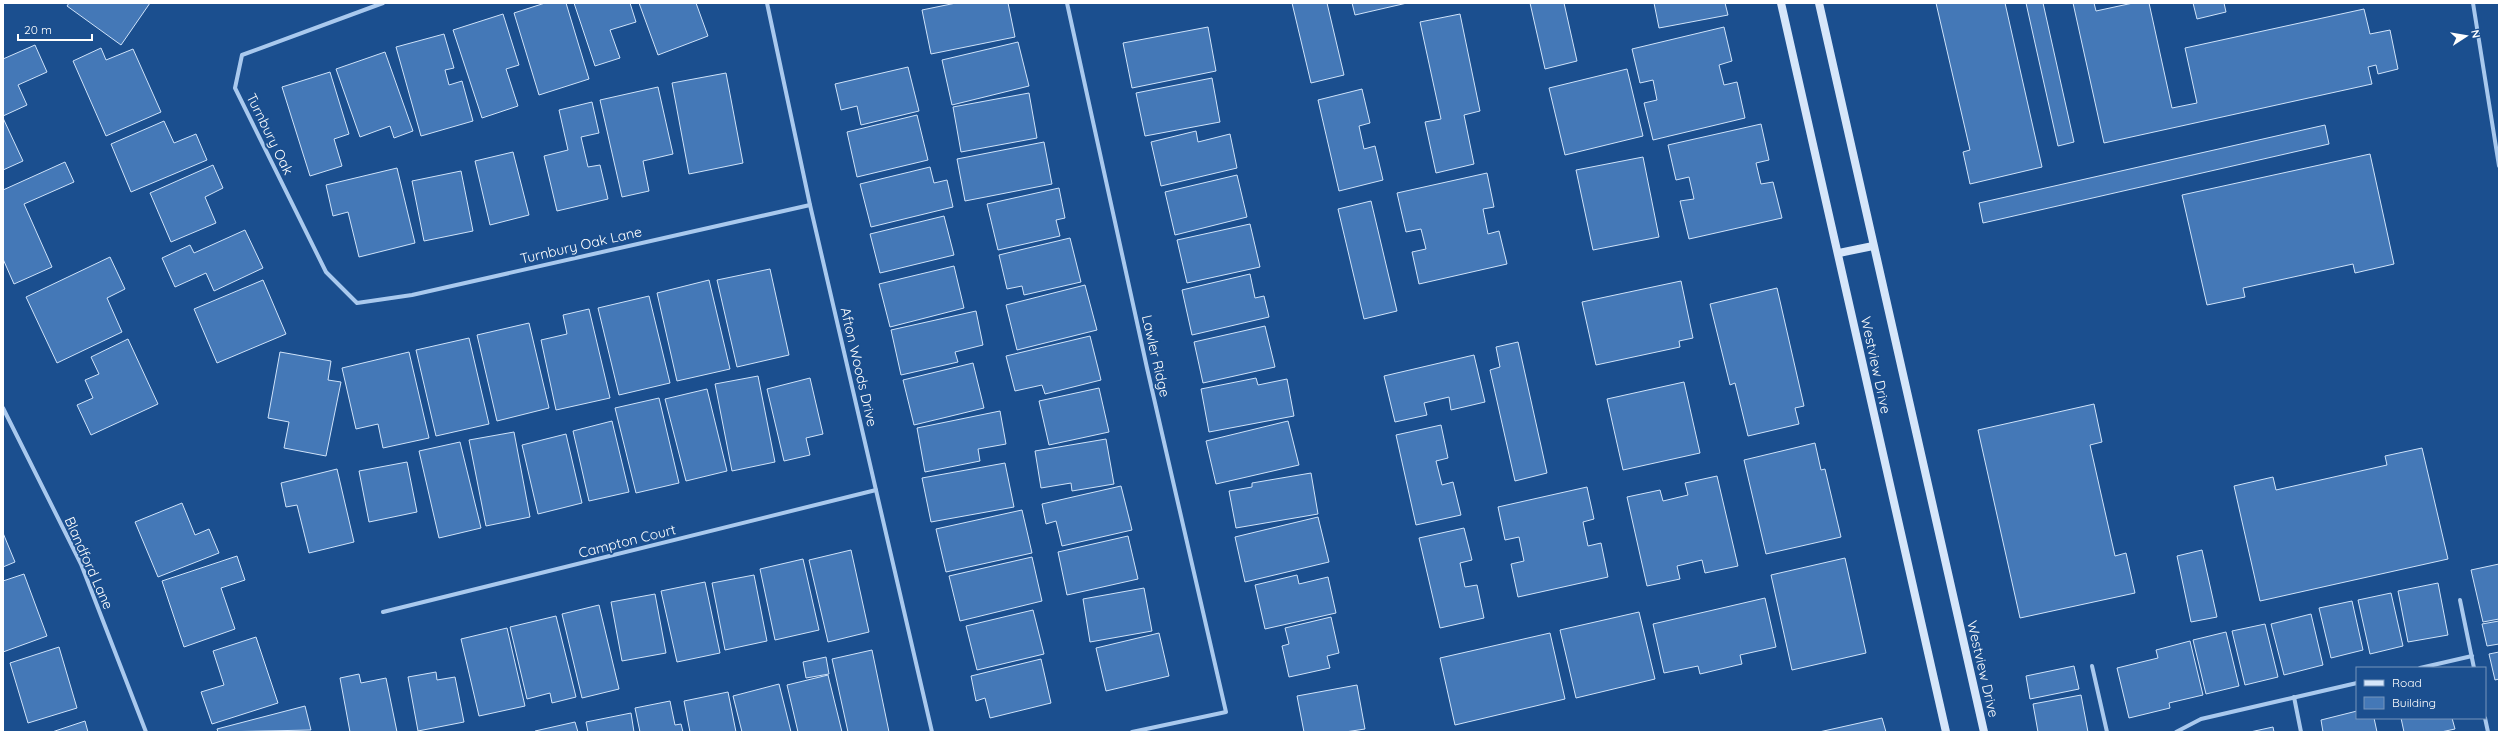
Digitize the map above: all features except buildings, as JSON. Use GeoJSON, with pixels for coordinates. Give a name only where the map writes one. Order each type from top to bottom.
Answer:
{"type":"FeatureCollection","features":[{"type":"Feature","properties":{"kind":"main road","name":"Westview Drive"},"geometry":{"type":"LineString","coordinates":[[1781,3],[1839,253],[1880,446],[1946,732]]}},
{"type":"Feature","properties":{"kind":"main road","name":"Westview Drive"},"geometry":{"type":"LineString","coordinates":[[1819,3],[1984,732]]}},
{"type":"Feature","properties":{"kind":"main road"},"geometry":{"type":"LineString","coordinates":[[1839,253],[1873,246]]}},
{"type":"Feature","properties":{"kind":"street","name":"Turnbury Oak"},"geometry":{"type":"LineString","coordinates":[[357,303],[326,272],[235,88],[242,56],[383,3]]}},
{"type":"Feature","properties":{"kind":"street","name":"Lawler Ridge"},"geometry":{"type":"LineString","coordinates":[[1067,3],[1147,368],[1226,712],[1132,732]]}},
{"type":"Feature","properties":{"kind":"street"},"geometry":{"type":"LineString","coordinates":[[2473,3],[2499,166]]}},
{"type":"Feature","properties":{"kind":"street","name":"Afton Woods Drive"},"geometry":{"type":"LineString","coordinates":[[766,4],[810,205],[932,732]]}},
{"type":"Feature","properties":{"kind":"street","name":"Turnbury Oak Lane"},"geometry":{"type":"LineString","coordinates":[[357,303],[412,295],[810,205]]}},
{"type":"Feature","properties":{"kind":"street","name":"Blandford Lane"},"geometry":{"type":"LineString","coordinates":[[3,408],[81,564],[146,732]]}},
{"type":"Feature","properties":{"kind":"street","name":"Campton Court"},"geometry":{"type":"LineString","coordinates":[[383,612],[876,490]]}},
{"type":"Feature","properties":{"kind":"street"},"geometry":{"type":"LineString","coordinates":[[2460,600],[2474,667]]}},
{"type":"Feature","properties":{"kind":"street"},"geometry":{"type":"LineString","coordinates":[[2424,667],[2472,656]]}},
{"type":"Feature","properties":{"kind":"street"},"geometry":{"type":"LineString","coordinates":[[2092,666],[2107,732]]}},
{"type":"Feature","properties":{"kind":"street"},"geometry":{"type":"LineString","coordinates":[[2176,732],[2201,719],[2356,683]]}},
{"type":"Feature","properties":{"kind":"street"},"geometry":{"type":"LineString","coordinates":[[2294,697],[2301,732]]}},
{"type":"Feature","properties":{"kind":"street"},"geometry":{"type":"LineString","coordinates":[[2485,719],[2488,732]]}}]}
